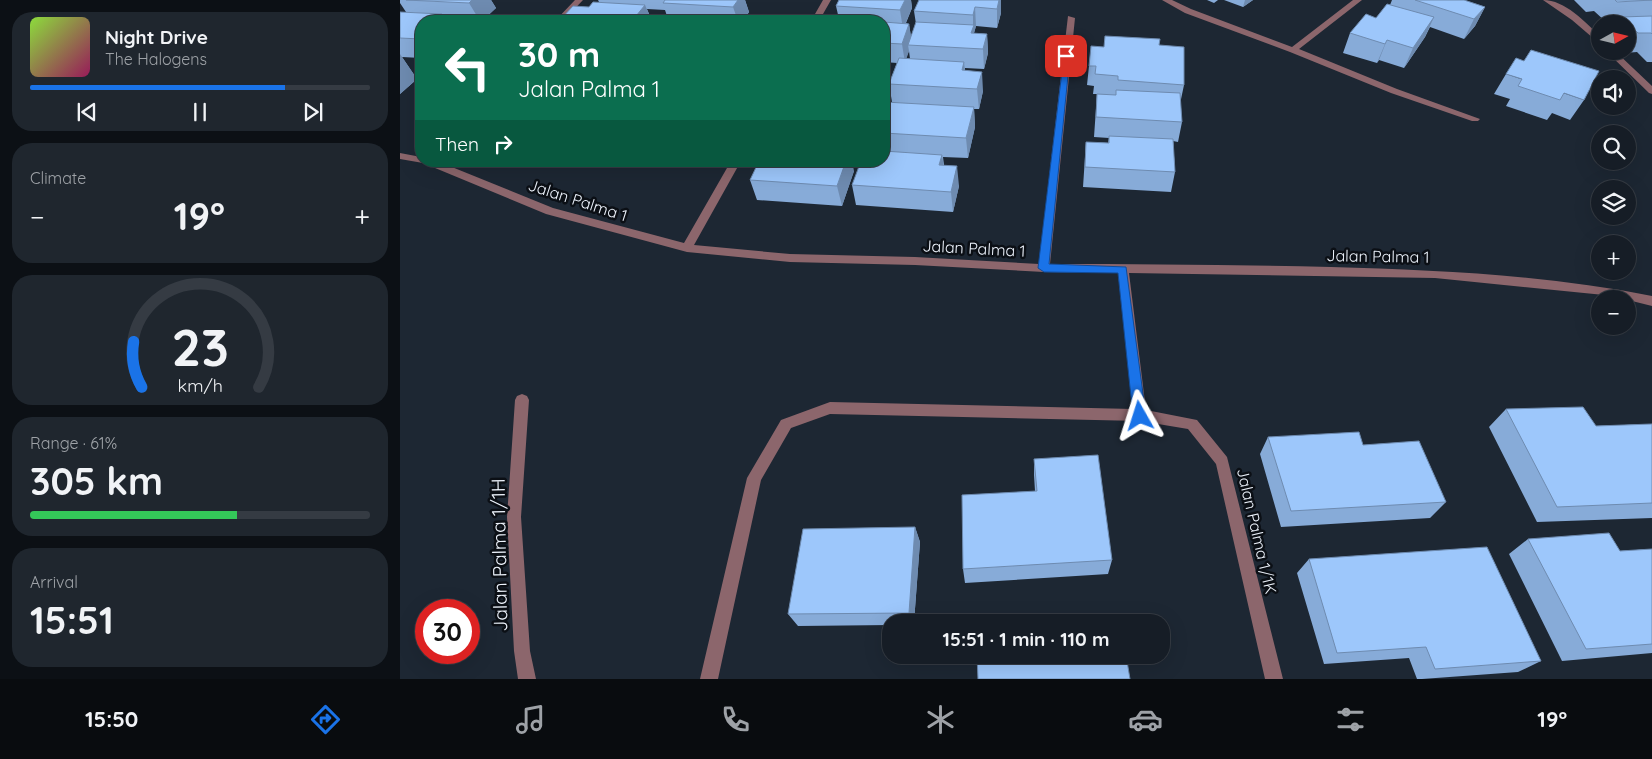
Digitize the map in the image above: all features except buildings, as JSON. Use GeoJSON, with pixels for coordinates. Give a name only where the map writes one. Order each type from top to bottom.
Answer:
{"type":"FeatureCollection","features":[{"type":"Feature","properties":{"kind":"street"},"geometry":{"type":"LineString","coordinates":[[565,15],[579,0]]}},
{"type":"Feature","properties":{"kind":"street"},"geometry":{"type":"LineString","coordinates":[[818,15],[827,0]]}},
{"type":"Feature","properties":{"kind":"street"},"geometry":{"type":"LineString","coordinates":[[1166,0],[1188,11],[1293,50],[1394,91],[1475,119]]}},
{"type":"Feature","properties":{"kind":"street"},"geometry":{"type":"LineString","coordinates":[[1293,50],[1358,0]]}},
{"type":"Feature","properties":{"kind":"street"},"geometry":{"type":"LineString","coordinates":[[1546,0],[1576,18],[1591,32]]}},
{"type":"Feature","properties":{"kind":"street"},"geometry":{"type":"LineString","coordinates":[[1044,268],[1071,18]]}},
{"type":"Feature","properties":{"kind":"street"},"geometry":{"type":"LineString","coordinates":[[1619,60],[1652,91]]}},
{"type":"Feature","properties":{"kind":"street"},"geometry":{"type":"LineString","coordinates":[[400,156],[415,159]]}},
{"type":"Feature","properties":{"kind":"street","name":"Jalan Palma 1"},"geometry":{"type":"LineString","coordinates":[[442,167],[550,211],[687,248],[790,258],[914,261],[1044,268],[1230,269],[1436,274],[1604,291],[1652,302]]}},
{"type":"Feature","properties":{"kind":"street"},"geometry":{"type":"LineString","coordinates":[[687,248],[733,167]]}},
{"type":"Feature","properties":{"kind":"street"},"geometry":{"type":"LineString","coordinates":[[1123,269],[1140,416]]}},
{"type":"Feature","properties":{"kind":"street","name":"Jalan Palma 1/1H"},"geometry":{"type":"LineString","coordinates":[[522,400],[514,517],[522,651],[527,679]]}},
{"type":"Feature","properties":{"kind":"street","name":"Jalan Palma 1/1K"},"geometry":{"type":"LineString","coordinates":[[709,679],[754,478],[786,424],[830,408],[1140,416],[1192,424],[1222,461],[1274,679]]}},
{"type":"Feature","properties":{"kind":"route"},"geometry":{"type":"LineString","coordinates":[[1066,56],[1044,268],[1123,269],[1140,416]]}}]}
